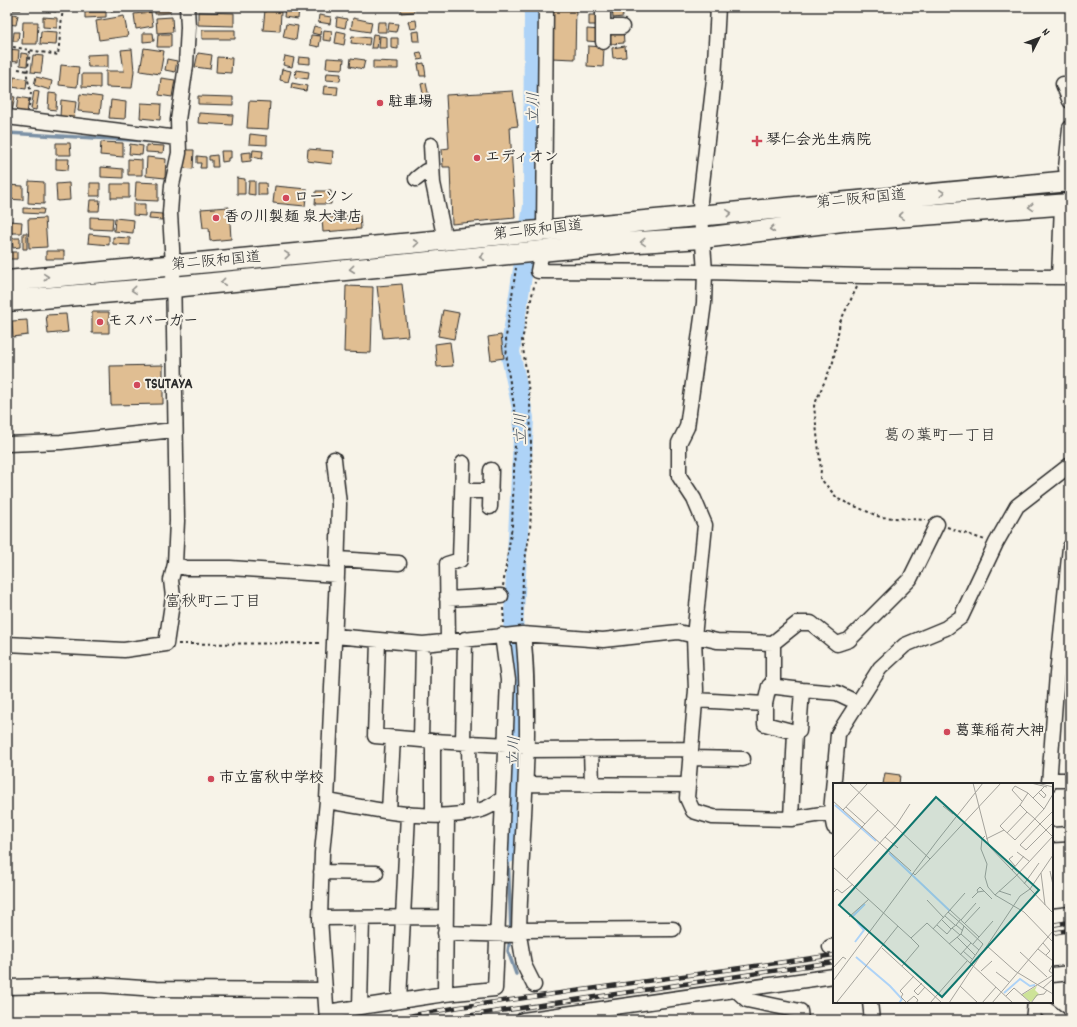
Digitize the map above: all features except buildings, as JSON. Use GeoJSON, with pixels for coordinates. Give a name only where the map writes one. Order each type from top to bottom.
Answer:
{"type":"FeatureCollection","features":[{"type":"Feature","properties":{"kind":"highway","name":"第二阪和国道"},"geometry":{"type":"LineString","coordinates":[[7,281],[1069,181]]}},
{"type":"Feature","properties":{"kind":"highway","name":"第二阪和国道"},"geometry":{"type":"LineString","coordinates":[[7,301],[173,287],[623,243],[702,238],[842,221],[1066,204]]}},
{"type":"Feature","properties":{"kind":"street"},"geometry":{"type":"LineString","coordinates":[[7,644],[124,650],[166,644],[173,597],[171,580],[175,564],[176,521],[173,266],[170,213],[172,185],[179,153],[178,120],[186,65],[188,27],[187,7]]}},
{"type":"Feature","properties":{"kind":"street"},"geometry":{"type":"LineString","coordinates":[[534,232],[546,7]]}},
{"type":"Feature","properties":{"kind":"street"},"geometry":{"type":"LineString","coordinates":[[603,7],[603,42]]}},
{"type":"Feature","properties":{"kind":"street"},"geometry":{"type":"LineString","coordinates":[[718,7],[714,80],[700,201],[705,272],[704,303],[687,427],[679,443],[679,476],[694,499],[705,525],[694,637],[695,700],[686,798],[693,811],[713,817],[791,819],[833,812]]}},
{"type":"Feature","properties":{"kind":"street"},"geometry":{"type":"LineString","coordinates":[[603,27],[622,27]]}},
{"type":"Feature","properties":{"kind":"street"},"geometry":{"type":"LineString","coordinates":[[1063,84],[1070,101]]}},
{"type":"Feature","properties":{"kind":"street"},"geometry":{"type":"LineString","coordinates":[[7,117],[28,118],[178,138]]}},
{"type":"Feature","properties":{"kind":"street"},"geometry":{"type":"LineString","coordinates":[[1069,181],[1066,168],[1070,128]]}},
{"type":"Feature","properties":{"kind":"street"},"geometry":{"type":"LineString","coordinates":[[431,145],[432,171],[445,240]]}},
{"type":"Feature","properties":{"kind":"street"},"geometry":{"type":"LineString","coordinates":[[416,179],[426,171],[432,171]]}},
{"type":"Feature","properties":{"kind":"street"},"geometry":{"type":"LineString","coordinates":[[528,252],[538,271],[705,272],[863,276],[1064,277],[1066,204]]}},
{"type":"Feature","properties":{"kind":"street"},"geometry":{"type":"LineString","coordinates":[[7,444],[61,442],[174,430]]}},
{"type":"Feature","properties":{"kind":"street"},"geometry":{"type":"LineString","coordinates":[[334,459],[339,504],[338,559],[327,801],[321,872],[320,918],[327,1016],[360,1007],[445,994],[495,989],[512,801]]}},
{"type":"Feature","properties":{"kind":"street"},"geometry":{"type":"LineString","coordinates":[[448,641],[447,564],[460,560],[463,463]]}},
{"type":"Feature","properties":{"kind":"street"},"geometry":{"type":"LineString","coordinates":[[835,783],[838,734],[880,668],[905,645],[946,628],[961,617],[996,543],[1017,506],[1070,465]]}},
{"type":"Feature","properties":{"kind":"street"},"geometry":{"type":"LineString","coordinates":[[490,507],[491,470]]}},
{"type":"Feature","properties":{"kind":"street"},"geometry":{"type":"LineString","coordinates":[[462,491],[491,491]]}},
{"type":"Feature","properties":{"kind":"street"},"geometry":{"type":"LineString","coordinates":[[335,640],[423,644],[522,634],[603,640],[678,632],[694,637],[717,641],[773,643],[798,623],[811,623],[837,644],[849,640],[910,579],[937,524]]}},
{"type":"Feature","properties":{"kind":"street"},"geometry":{"type":"LineString","coordinates":[[1070,547],[1057,674],[1049,782],[1070,780]]}},
{"type":"Feature","properties":{"kind":"street"},"geometry":{"type":"LineString","coordinates":[[338,559],[399,563]]}},
{"type":"Feature","properties":{"kind":"street"},"geometry":{"type":"LineString","coordinates":[[175,564],[186,568],[230,568],[337,575]]}},
{"type":"Feature","properties":{"kind":"street"},"geometry":{"type":"LineString","coordinates":[[447,599],[501,596]]}},
{"type":"Feature","properties":{"kind":"street"},"geometry":{"type":"LineString","coordinates":[[327,801],[408,814],[440,816],[483,810],[512,801],[526,784],[527,665],[522,634]]}},
{"type":"Feature","properties":{"kind":"street"},"geometry":{"type":"LineString","coordinates":[[505,635],[508,680],[508,746],[519,901],[519,933],[524,965],[534,985]]}},
{"type":"Feature","properties":{"kind":"street"},"geometry":{"type":"LineString","coordinates":[[465,639],[466,743],[470,812]]}},
{"type":"Feature","properties":{"kind":"street"},"geometry":{"type":"LineString","coordinates":[[378,641],[375,736],[427,741],[690,754],[743,759]]}},
{"type":"Feature","properties":{"kind":"street"},"geometry":{"type":"LineString","coordinates":[[773,643],[773,686]]}},
{"type":"Feature","properties":{"kind":"street"},"geometry":{"type":"LineString","coordinates":[[423,644],[427,741],[440,816],[446,917],[445,994]]}},
{"type":"Feature","properties":{"kind":"street"},"geometry":{"type":"LineString","coordinates":[[795,732],[765,724],[765,704],[769,686],[837,693],[858,703]]}},
{"type":"Feature","properties":{"kind":"street"},"geometry":{"type":"LineString","coordinates":[[791,819],[795,732],[798,731],[802,690]]}},
{"type":"Feature","properties":{"kind":"street"},"geometry":{"type":"LineString","coordinates":[[695,700],[765,704]]}},
{"type":"Feature","properties":{"kind":"street"},"geometry":{"type":"LineString","coordinates":[[389,811],[393,738]]}},
{"type":"Feature","properties":{"kind":"street"},"geometry":{"type":"LineString","coordinates":[[592,749],[592,785]]}},
{"type":"Feature","properties":{"kind":"street"},"geometry":{"type":"LineString","coordinates":[[526,784],[688,785]]}},
{"type":"Feature","properties":{"kind":"street"},"geometry":{"type":"LineString","coordinates":[[399,1001],[408,814]]}},
{"type":"Feature","properties":{"kind":"street"},"geometry":{"type":"LineString","coordinates":[[1053,835],[1070,834]]}},
{"type":"Feature","properties":{"kind":"street"},"geometry":{"type":"LineString","coordinates":[[321,872],[376,873]]}},
{"type":"Feature","properties":{"kind":"street"},"geometry":{"type":"LineString","coordinates":[[1053,916],[1070,914]]}},
{"type":"Feature","properties":{"kind":"street"},"geometry":{"type":"LineString","coordinates":[[320,918],[446,917]]}},
{"type":"Feature","properties":{"kind":"street"},"geometry":{"type":"LineString","coordinates":[[360,1007],[362,918]]}},
{"type":"Feature","properties":{"kind":"street"},"geometry":{"type":"LineString","coordinates":[[445,933],[500,934],[673,929]]}},
{"type":"Feature","properties":{"kind":"street"},"geometry":{"type":"LineString","coordinates":[[1053,975],[1070,973]]}},
{"type":"Feature","properties":{"kind":"street"},"geometry":{"type":"LineString","coordinates":[[523,1020],[833,976]]}},
{"type":"Feature","properties":{"kind":"street"},"geometry":{"type":"LineString","coordinates":[[7,987],[99,985],[156,989],[324,990]]}},
{"type":"Feature","properties":{"kind":"street"},"geometry":{"type":"LineString","coordinates":[[736,990],[747,1000],[800,1011],[801,1020]]}},
{"type":"Feature","properties":{"kind":"street"},"geometry":{"type":"LineString","coordinates":[[870,1003],[872,1020]]}},
{"type":"Feature","properties":{"kind":"street"},"geometry":{"type":"LineString","coordinates":[[1033,1020],[1036,1003]]}},
{"type":"Feature","properties":{"kind":"street"},"geometry":{"type":"LineString","coordinates":[[1037,1003],[1060,1020]]}},
{"type":"Feature","properties":{"kind":"path"},"geometry":{"type":"LineString","coordinates":[[7,46],[30,52],[58,55],[63,7]]}},
{"type":"Feature","properties":{"kind":"path"},"geometry":{"type":"LineString","coordinates":[[28,118],[31,93],[27,76],[30,52]]}},
{"type":"Feature","properties":{"kind":"path"},"geometry":{"type":"LineString","coordinates":[[18,69],[28,71]]}},
{"type":"Feature","properties":{"kind":"path"},"geometry":{"type":"LineString","coordinates":[[505,635],[501,596],[512,526],[516,417],[507,365],[506,337],[528,252]]}},
{"type":"Feature","properties":{"kind":"path"},"geometry":{"type":"LineString","coordinates":[[522,634],[523,572],[530,530],[532,485],[530,402],[522,340],[538,271]]}},
{"type":"Feature","properties":{"kind":"path"},"geometry":{"type":"LineString","coordinates":[[863,276],[840,322],[833,362],[814,406],[821,470],[820,478],[838,499],[880,517],[923,519],[996,543]]}},
{"type":"Feature","properties":{"kind":"path"},"geometry":{"type":"LineString","coordinates":[[166,644],[335,640]]}},
{"type":"Feature","properties":{"kind":"waterway","name":"立川"},"geometry":{"type":"LineString","coordinates":[[508,853],[514,785],[518,663],[513,633],[524,418],[510,352],[533,206],[534,7]]}},
{"type":"Feature","properties":{"kind":"waterway"},"geometry":{"type":"LineString","coordinates":[[7,133],[148,141]]}},
{"type":"Feature","properties":{"kind":"waterway"},"geometry":{"type":"LineString","coordinates":[[508,853],[511,933]]}},
{"type":"Feature","properties":{"kind":"waterway"},"geometry":{"type":"LineString","coordinates":[[510,939],[508,951],[516,974]]}},
{"type":"Feature","properties":{"kind":"railway"},"geometry":{"type":"LineString","coordinates":[[1053,925],[1070,922]]}},
{"type":"Feature","properties":{"kind":"railway"},"geometry":{"type":"LineString","coordinates":[[1053,933],[1070,930]]}},
{"type":"Feature","properties":{"kind":"railway"},"geometry":{"type":"LineString","coordinates":[[385,1020],[460,1007],[833,955]]}},
{"type":"Feature","properties":{"kind":"railway"},"geometry":{"type":"LineString","coordinates":[[439,1020],[833,962]]}},
{"type":"Feature","properties":{"kind":"place","name":"駐車場"},"geometry":{"type":"Point","coordinates":[380,103]}},
{"type":"Feature","properties":{"kind":"place","name":"琴仁会光生病院"},"geometry":{"type":"Point","coordinates":[757,141]}},
{"type":"Feature","properties":{"kind":"place","name":"エディオン"},"geometry":{"type":"Point","coordinates":[477,158]}},
{"type":"Feature","properties":{"kind":"place","name":"ローソン"},"geometry":{"type":"Point","coordinates":[286,198]}},
{"type":"Feature","properties":{"kind":"place","name":"香の川製麺 泉大津店"},"geometry":{"type":"Point","coordinates":[216,218]}},
{"type":"Feature","properties":{"kind":"place","name":"モスバーガー"},"geometry":{"type":"Point","coordinates":[100,322]}},
{"type":"Feature","properties":{"kind":"place","name":"TSUTAYA"},"geometry":{"type":"Point","coordinates":[137,385]}},
{"type":"Feature","properties":{"kind":"place","name":"葛葉稲荷大神"},"geometry":{"type":"Point","coordinates":[947,732]}},
{"type":"Feature","properties":{"kind":"place","name":"市立富秋中学校"},"geometry":{"type":"Point","coordinates":[211,779]}},
{"type":"Feature","properties":{"kind":"district","name":"葛の葉町一丁目"},"geometry":{"type":"Point","coordinates":[940,436]}},
{"type":"Feature","properties":{"kind":"district","name":"富秋町二丁目"},"geometry":{"type":"Point","coordinates":[213,602]}}]}
